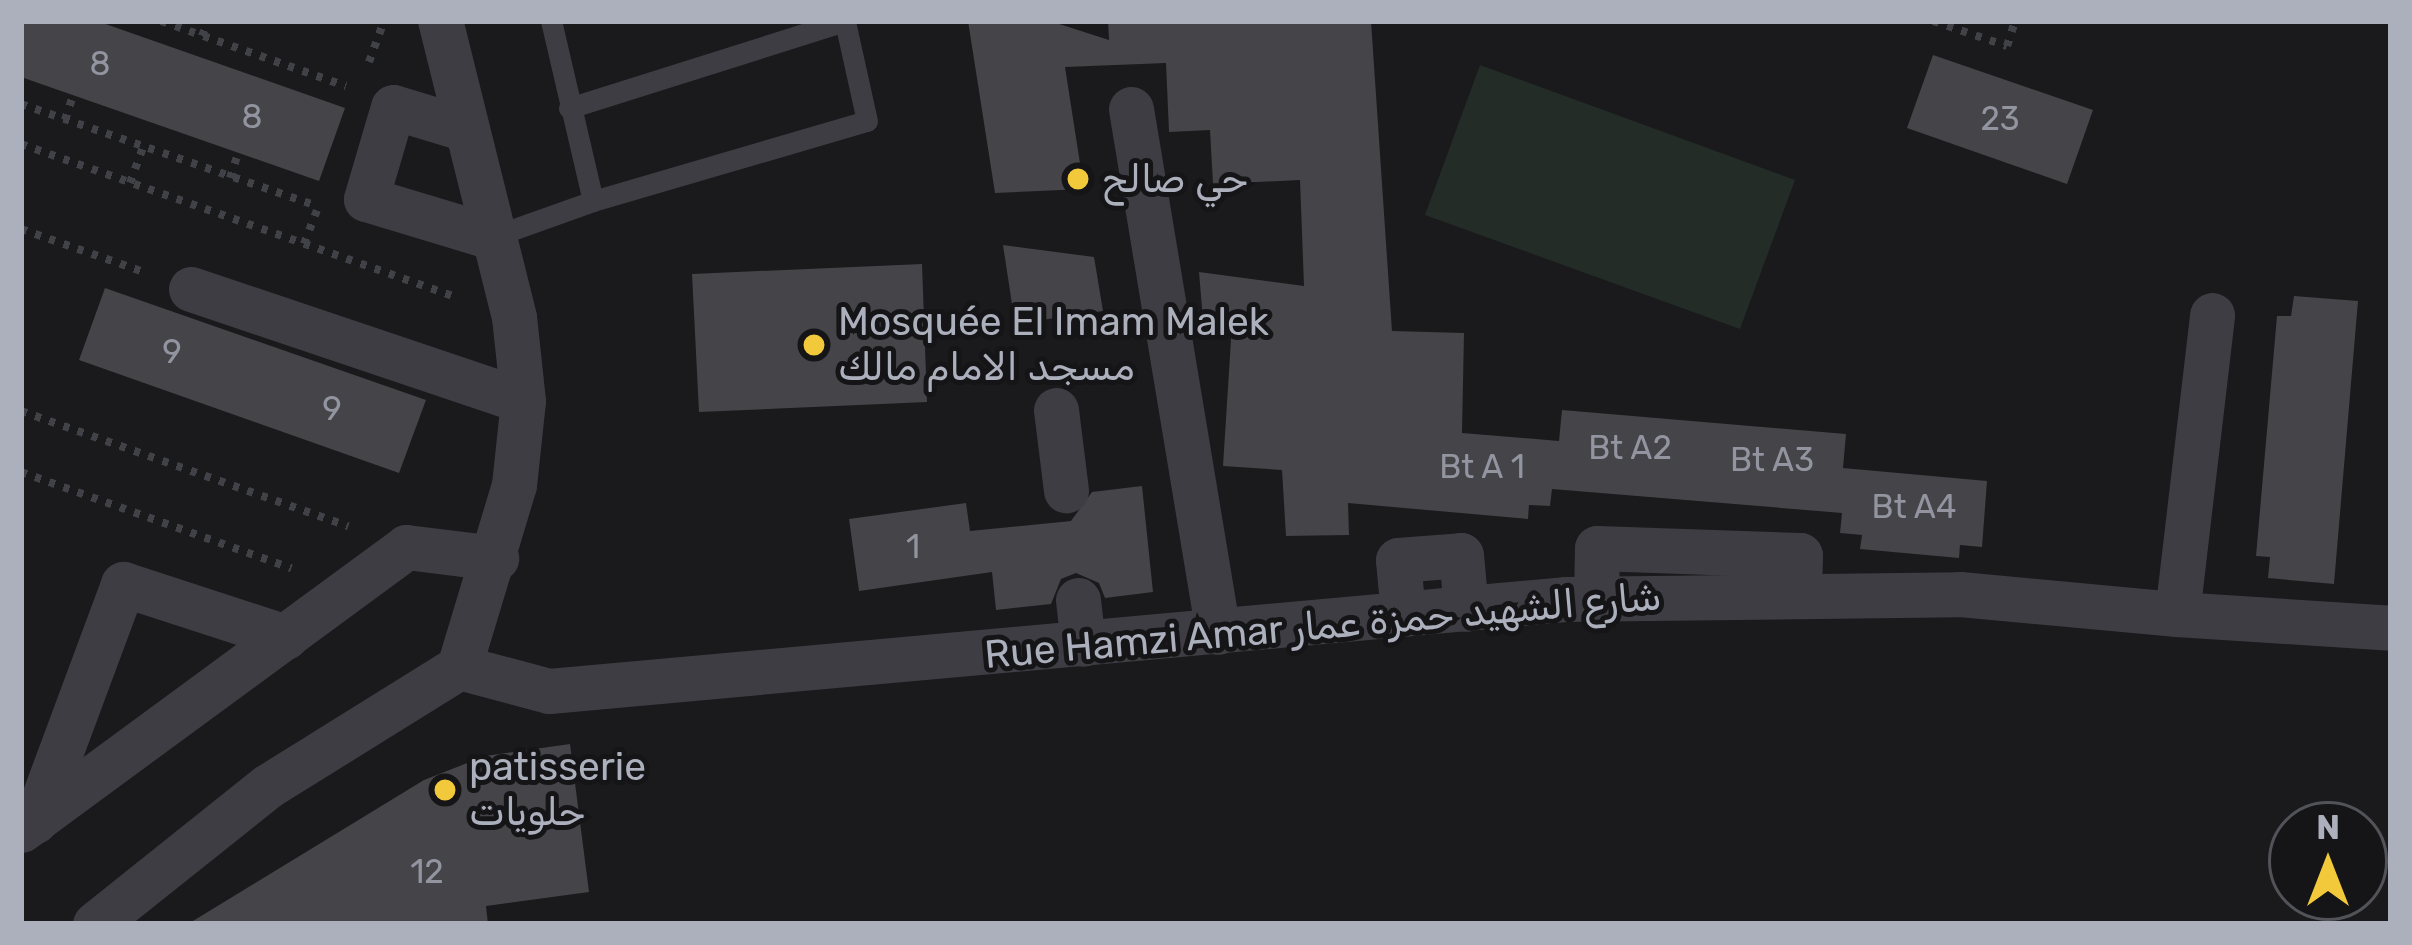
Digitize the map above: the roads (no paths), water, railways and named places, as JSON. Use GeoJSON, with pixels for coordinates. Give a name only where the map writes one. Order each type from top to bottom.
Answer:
{"type":"FeatureCollection","features":[{"type":"Feature","properties":{"kind":"street"},"geometry":{"type":"LineString","coordinates":[[95,924],[268,786],[459,667],[496,558],[523,400],[514,317],[440,21]]}},
{"type":"Feature","properties":{"kind":"street"},"geometry":{"type":"LineString","coordinates":[[466,129],[393,107],[366,199],[492,237]]}},
{"type":"Feature","properties":{"kind":"street"},"geometry":{"type":"LineString","coordinates":[[1131,109],[1218,632]]}},
{"type":"Feature","properties":{"kind":"street"},"geometry":{"type":"LineString","coordinates":[[191,289],[523,400]]}},
{"type":"Feature","properties":{"kind":"street"},"geometry":{"type":"LineString","coordinates":[[2177,614],[2212,315]]}},
{"type":"Feature","properties":{"kind":"street"},"geometry":{"type":"LineString","coordinates":[[1056,410],[1066,490]]}},
{"type":"Feature","properties":{"kind":"street"},"geometry":{"type":"LineString","coordinates":[[28,825],[406,547],[496,558]]}},
{"type":"Feature","properties":{"kind":"street"},"geometry":{"type":"LineString","coordinates":[[28,825],[123,584],[286,637]]}},
{"type":"Feature","properties":{"kind":"street","name":"Rue Hamzi Amar شارع الشهيد حمزة عمار"},"geometry":{"type":"LineString","coordinates":[[459,667],[549,691],[1080,622],[1218,632],[1596,599],[1960,594],[2391,628]]}},
{"type":"Feature","properties":{"kind":"lane"},"geometry":{"type":"LineString","coordinates":[[551,21],[593,201]]}},
{"type":"Feature","properties":{"kind":"lane"},"geometry":{"type":"LineString","coordinates":[[492,237],[593,201],[867,121],[845,24],[569,108]]}},
{"type":"Feature","properties":{"kind":"place","name":"حي صالح"},"geometry":{"type":"Point","coordinates":[1078,179]}},
{"type":"Feature","properties":{"kind":"place","name":"Mosquée El Imam Malek مسجد الامام مالك"},"geometry":{"type":"Point","coordinates":[814,345]}},
{"type":"Feature","properties":{"kind":"place","name":"patisserie حلويات"},"geometry":{"type":"Point","coordinates":[445,790]}}]}
